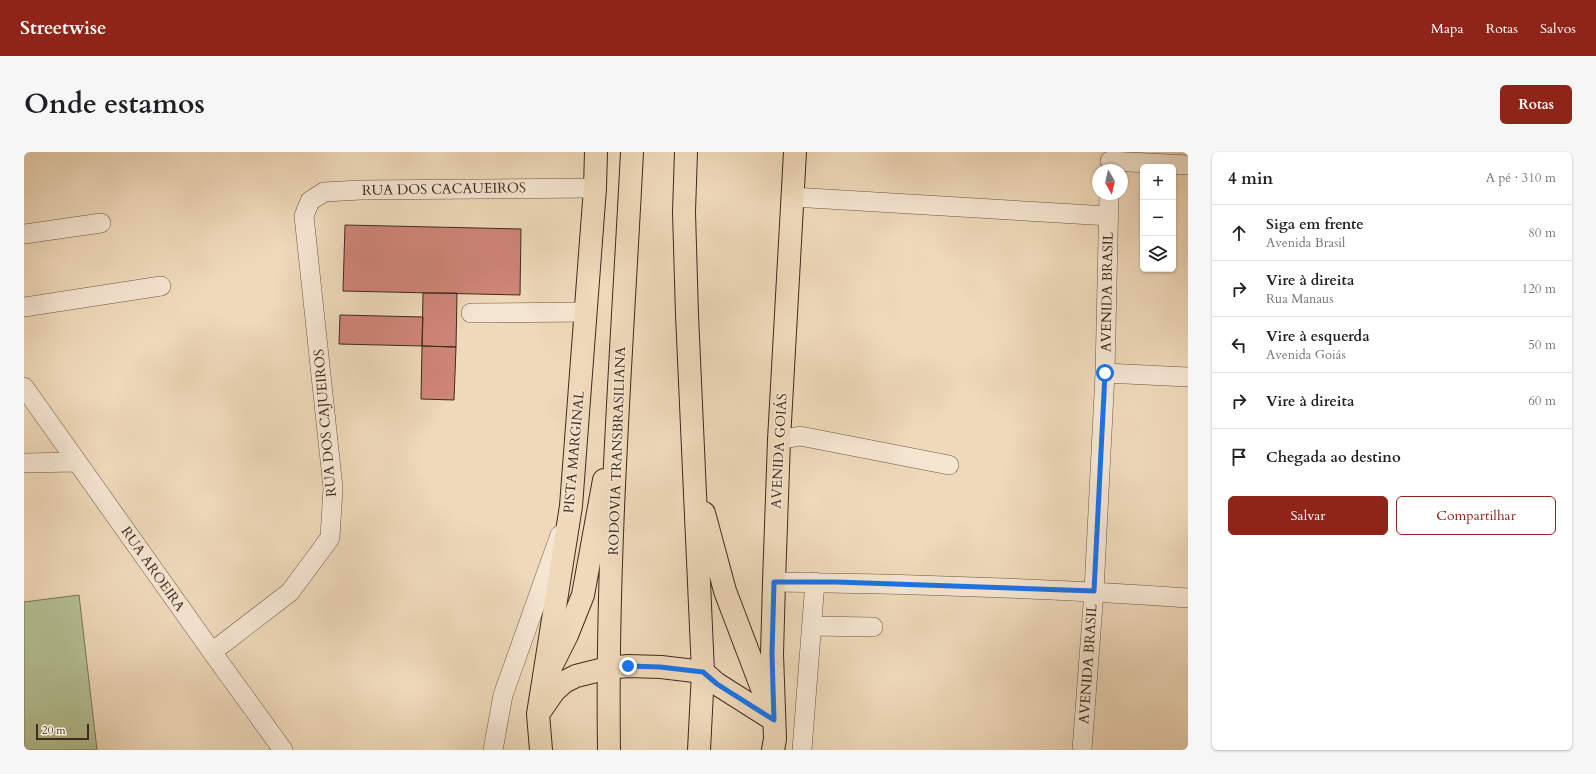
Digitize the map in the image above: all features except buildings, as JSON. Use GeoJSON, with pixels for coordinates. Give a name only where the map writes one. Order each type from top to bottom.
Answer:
{"type":"FeatureCollection","features":[{"type":"Feature","properties":{"kind":"main road","name":"PISTA MARGINAL"},"geometry":{"type":"LineString","coordinates":[[541,750],[538,714],[545,679],[571,506],[595,188],[596,152]]}},
{"type":"Feature","properties":{"kind":"main road","name":"RODOVIA TRANSBRASILIANA"},"geometry":{"type":"LineString","coordinates":[[609,750],[608,668],[618,404],[632,152]]}},
{"type":"Feature","properties":{"kind":"main road"},"geometry":{"type":"LineString","coordinates":[[686,152],[684,212],[693,470],[703,672],[699,750]]}},
{"type":"Feature","properties":{"kind":"main road"},"geometry":{"type":"LineString","coordinates":[[684,212],[699,174],[700,152]]}},
{"type":"Feature","properties":{"kind":"main road","name":"AVENIDA GOIÁS"},"geometry":{"type":"LineString","coordinates":[[773,750],[775,739],[772,654],[779,440],[795,152]]}},
{"type":"Feature","properties":{"kind":"main road"},"geometry":{"type":"LineString","coordinates":[[545,679],[568,635],[582,595],[618,404]]}},
{"type":"Feature","properties":{"kind":"main road"},"geometry":{"type":"LineString","coordinates":[[693,470],[725,591],[774,720]]}},
{"type":"Feature","properties":{"kind":"main road"},"geometry":{"type":"LineString","coordinates":[[538,714],[554,691],[564,682],[576,676],[608,668],[641,666],[703,672],[717,684],[774,720]]}},
{"type":"Feature","properties":{"kind":"street"},"geometry":{"type":"LineString","coordinates":[[1110,161],[1188,165]]}},
{"type":"Feature","properties":{"kind":"street","name":"RUA DOS CACAUEIROS"},"geometry":{"type":"LineString","coordinates":[[304,216],[310,201],[324,192],[361,190],[595,188]]}},
{"type":"Feature","properties":{"kind":"street"},"geometry":{"type":"LineString","coordinates":[[793,197],[1109,216]]}},
{"type":"Feature","properties":{"kind":"street","name":"AVENIDA BRASIL"},"geometry":{"type":"LineString","coordinates":[[1082,750],[1094,591],[1105,373],[1109,200]]}},
{"type":"Feature","properties":{"kind":"street","name":"RUA DOS CAJUEIROS"},"geometry":{"type":"LineString","coordinates":[[212,652],[290,592],[330,538],[333,488],[304,216]]}},
{"type":"Feature","properties":{"kind":"street"},"geometry":{"type":"LineString","coordinates":[[24,234],[101,223]]}},
{"type":"Feature","properties":{"kind":"street"},"geometry":{"type":"LineString","coordinates":[[24,307],[161,286]]}},
{"type":"Feature","properties":{"kind":"street"},"geometry":{"type":"LineString","coordinates":[[471,313],[586,312]]}},
{"type":"Feature","properties":{"kind":"street"},"geometry":{"type":"LineString","coordinates":[[1105,373],[1188,377]]}},
{"type":"Feature","properties":{"kind":"street","name":"RUA AROEIRA"},"geometry":{"type":"LineString","coordinates":[[24,387],[283,750]]}},
{"type":"Feature","properties":{"kind":"street"},"geometry":{"type":"LineString","coordinates":[[779,440],[800,436],[949,465]]}},
{"type":"Feature","properties":{"kind":"street"},"geometry":{"type":"LineString","coordinates":[[24,463],[77,462]]}},
{"type":"Feature","properties":{"kind":"street"},"geometry":{"type":"LineString","coordinates":[[493,750],[503,695],[571,506]]}},
{"type":"Feature","properties":{"kind":"street"},"geometry":{"type":"LineString","coordinates":[[774,582],[1094,591],[1188,598]]}},
{"type":"Feature","properties":{"kind":"street"},"geometry":{"type":"LineString","coordinates":[[802,750],[815,582]]}},
{"type":"Feature","properties":{"kind":"street"},"geometry":{"type":"LineString","coordinates":[[812,626],[873,627]]}},
{"type":"Feature","properties":{"kind":"green space"},"geometry":{"type":"Polygon","coordinates":[[[79,595],[97,750],[24,750],[24,602],[79,595]]]}},
{"type":"Feature","properties":{"kind":"route"},"geometry":{"type":"LineString","coordinates":[[628,666],[660,667],[703,672],[717,684],[745,703],[774,720],[772,654],[774,582],[836,582],[1094,591],[1105,373]]}}]}
